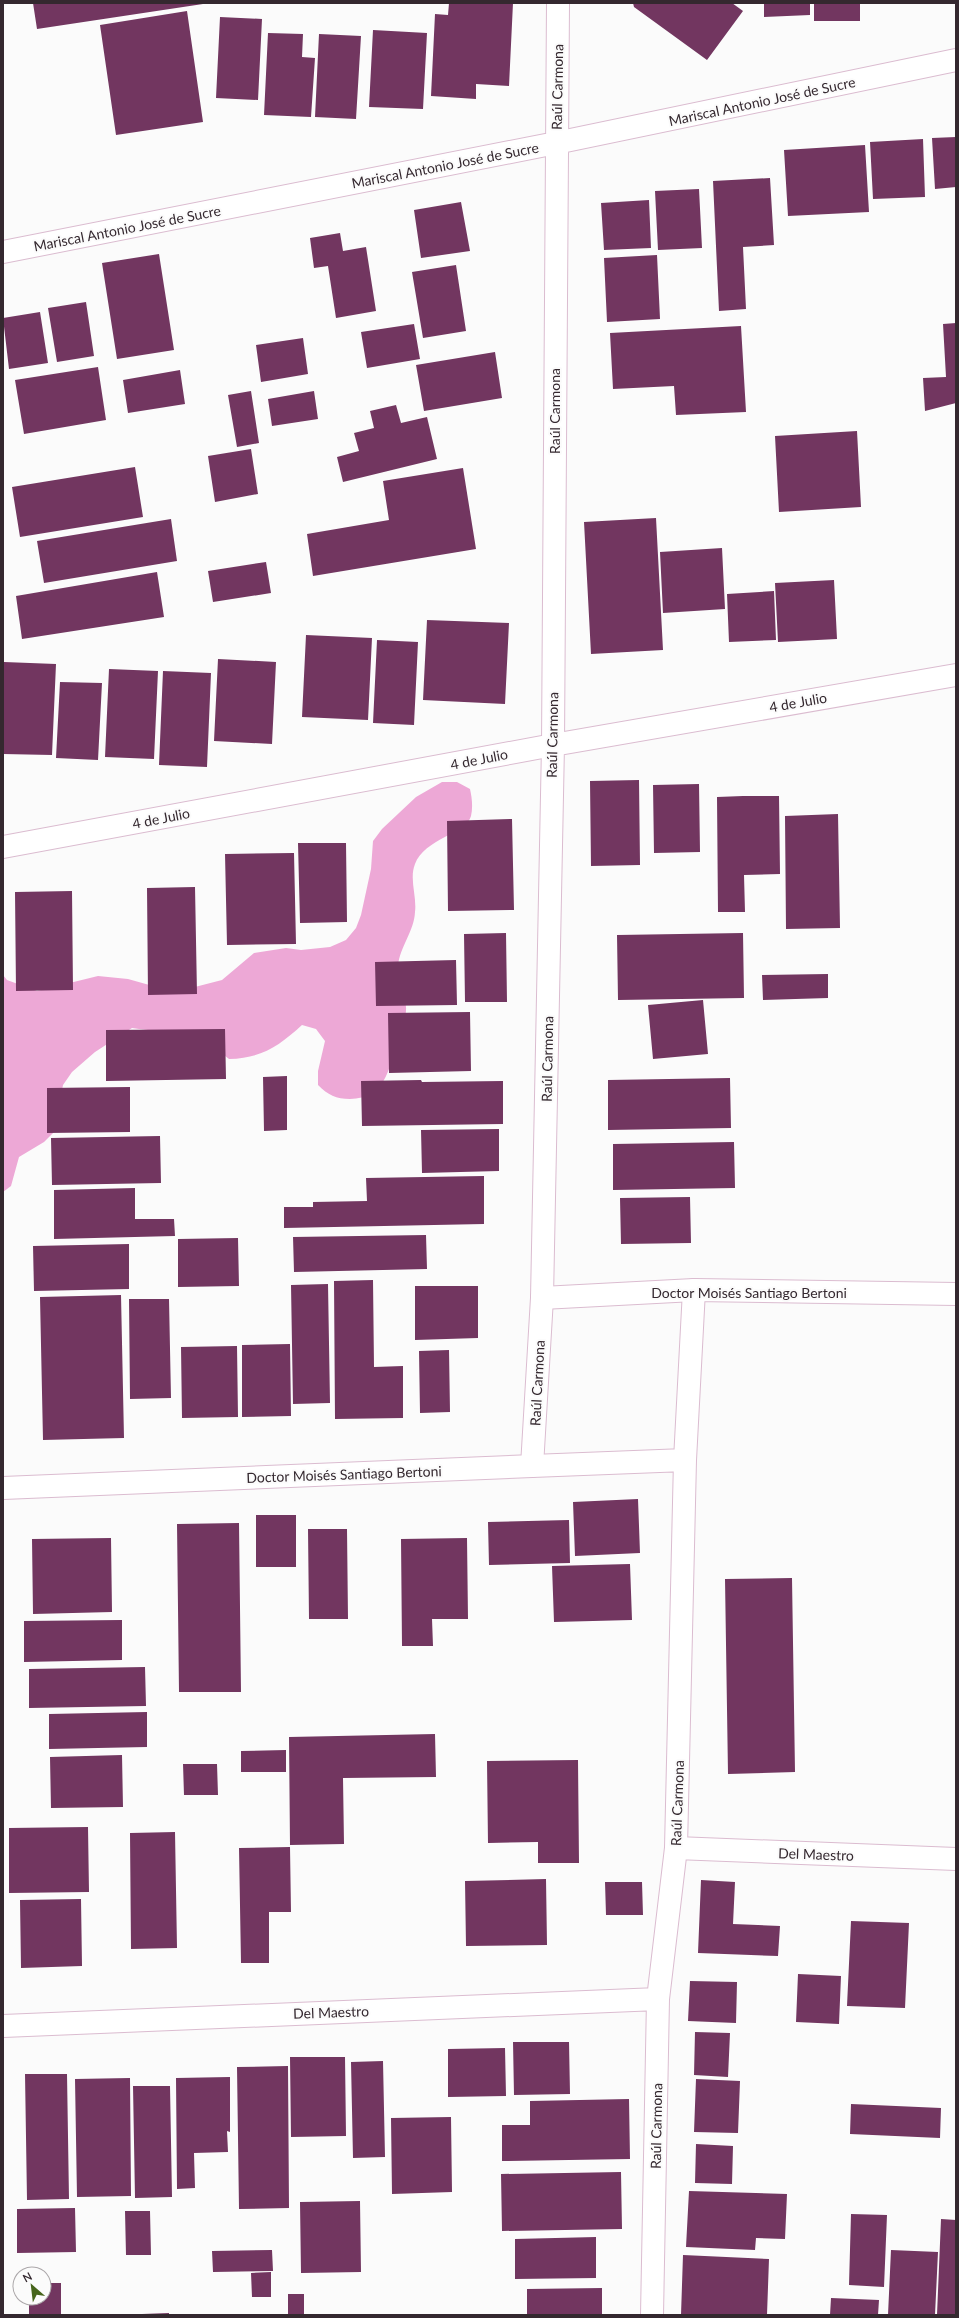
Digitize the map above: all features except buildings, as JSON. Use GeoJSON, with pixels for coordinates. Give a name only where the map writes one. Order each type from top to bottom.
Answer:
{"type":"FeatureCollection","features":[{"type":"Feature","properties":{"kind":"street","name":"Raúl Carmona"},"geometry":{"type":"LineString","coordinates":[[532,1466],[542,1298],[553,745],[558,3]]}},
{"type":"Feature","properties":{"kind":"street","name":"Mariscal Antonio José de Sucre"},"geometry":{"type":"LineString","coordinates":[[3,252],[556,143],[956,60]]}},
{"type":"Feature","properties":{"kind":"street","name":"4 de Julio"},"geometry":{"type":"LineString","coordinates":[[3,847],[553,745],[956,675]]}},
{"type":"Feature","properties":{"kind":"street","name":"Raúl Carmona"},"geometry":{"type":"LineString","coordinates":[[652,2315],[658,1999],[676,1848],[685,1460],[694,1290]]}},
{"type":"Feature","properties":{"kind":"street","name":"Doctor Moisés Santiago Bertoni"},"geometry":{"type":"LineString","coordinates":[[542,1298],[694,1290],[956,1294]]}},
{"type":"Feature","properties":{"kind":"street","name":"Doctor Moisés Santiago Bertoni"},"geometry":{"type":"LineString","coordinates":[[3,1488],[685,1460]]}},
{"type":"Feature","properties":{"kind":"street","name":"Del Maestro"},"geometry":{"type":"LineString","coordinates":[[676,1848],[956,1859]]}},
{"type":"Feature","properties":{"kind":"street","name":"Del Maestro"},"geometry":{"type":"LineString","coordinates":[[3,2026],[658,1999]]}},
{"type":"Feature","properties":{"kind":"shaded area"},"geometry":{"type":"Polygon","coordinates":[[[442,782],[457,782],[470,789],[472,802],[471,816],[468,822],[462,827],[427,848],[420,855],[415,864],[413,870],[415,906],[414,919],[410,933],[401,952],[398,966],[399,978],[406,1005],[406,1014],[388,1072],[384,1081],[378,1088],[371,1094],[350,1099],[340,1098],[329,1094],[318,1085],[318,1071],[325,1041],[316,1029],[302,1025],[286,1039],[269,1050],[251,1056],[229,1059],[218,1050],[195,1039],[171,1033],[132,1028],[95,1052],[72,1072],[63,1085],[54,1132],[44,1142],[19,1157],[11,1186],[3,1192],[3,975],[7,980],[37,991],[98,976],[128,979],[160,988],[191,988],[222,980],[254,953],[286,948],[301,950],[330,947],[346,940],[356,928],[361,915],[371,869],[373,841],[382,829],[416,797],[442,782]]]}}]}
